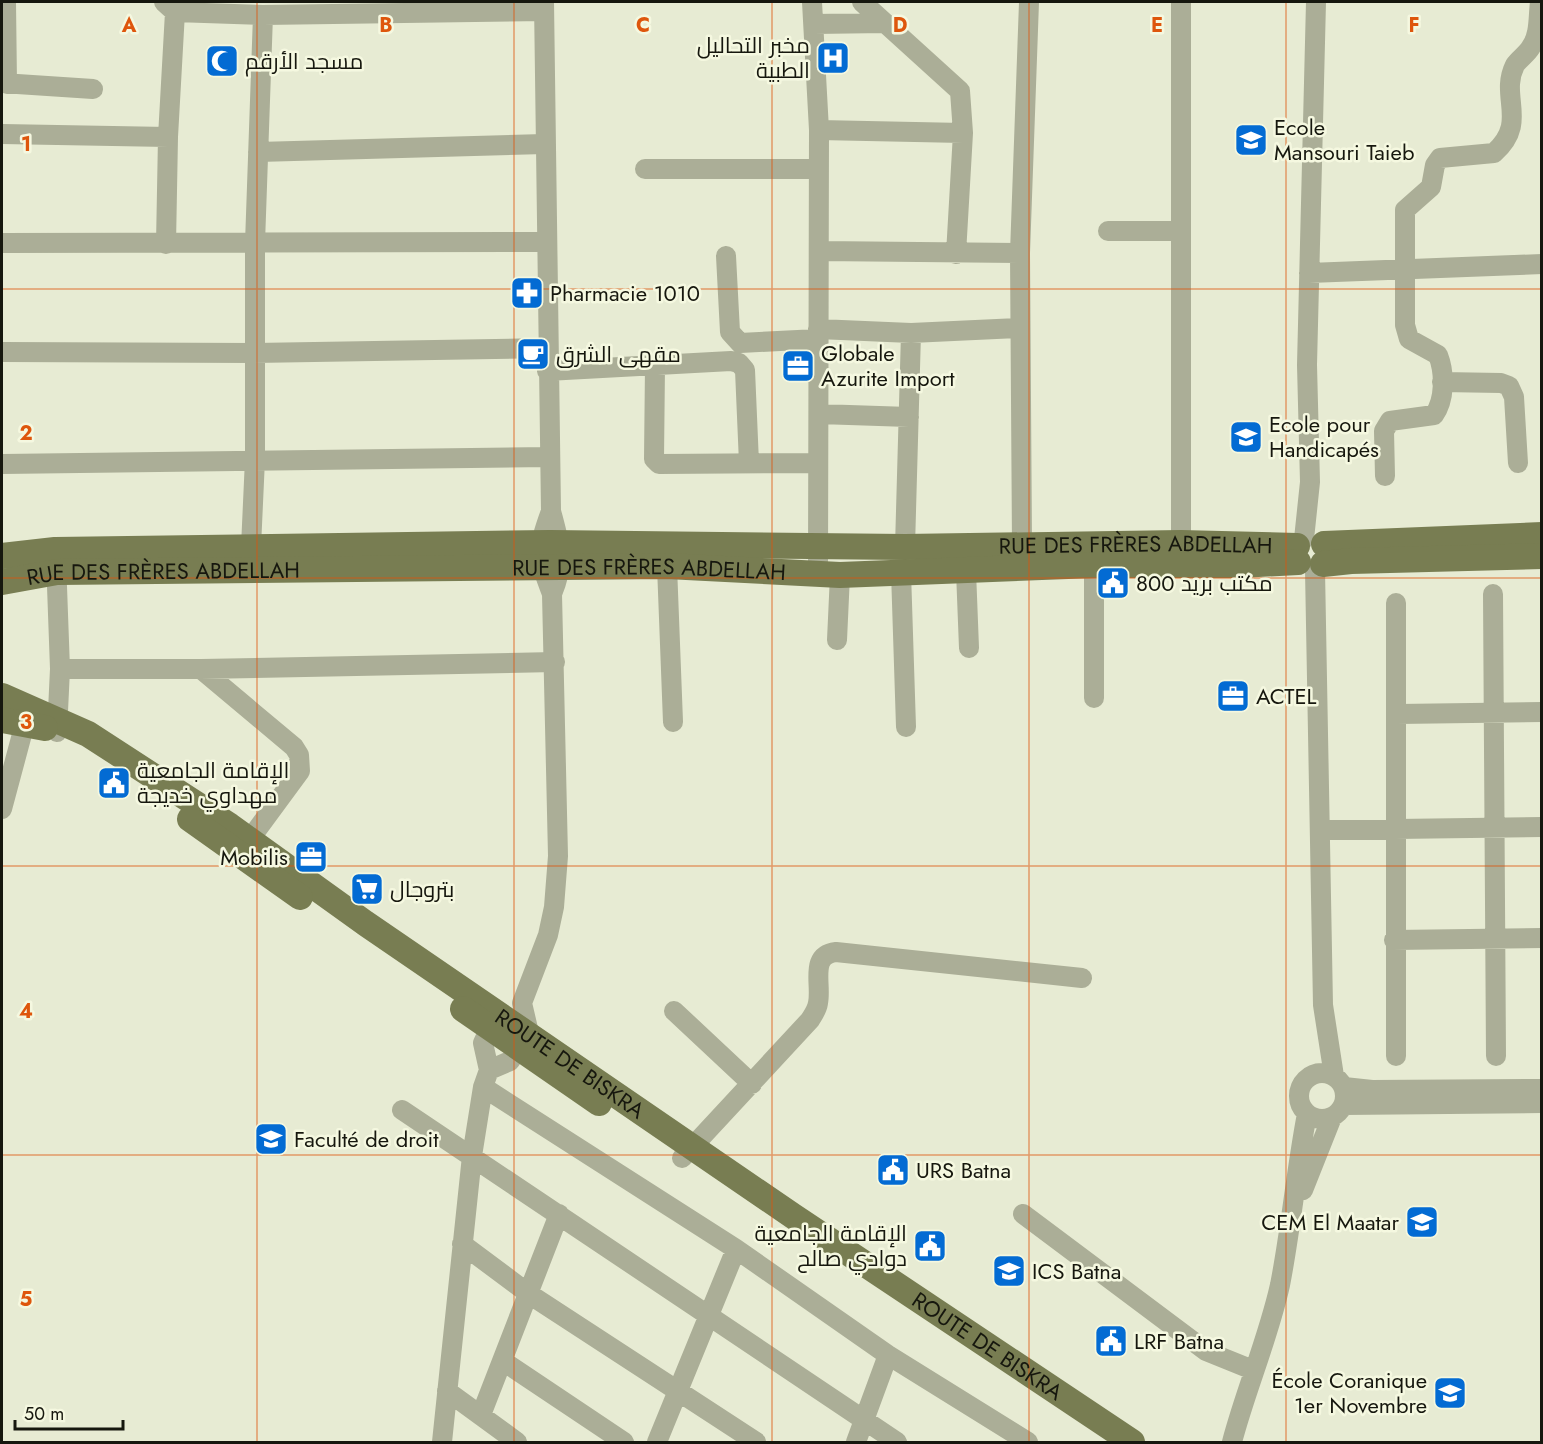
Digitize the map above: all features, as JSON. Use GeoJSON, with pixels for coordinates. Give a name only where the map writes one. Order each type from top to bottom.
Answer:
{"type":"FeatureCollection","features":[{"type":"Feature","properties":{"kind":"main road","name":"RUE DES FRÈRES ABDELLAH"},"geometry":{"type":"LineString","coordinates":[[2,582],[56,561],[251,547],[550,555],[667,566],[829,574],[1094,565],[1240,565],[1311,552],[1542,535]]}},
{"type":"Feature","properties":{"kind":"main road","name":"RUE DES FRÈRES ABDELLAH"},"geometry":{"type":"LineString","coordinates":[[2,556],[56,561],[550,555],[819,546],[1181,543],[1311,552],[1352,561],[1542,556]]}},
{"type":"Feature","properties":{"kind":"main road","name":"ROUTE DE BISKRA"},"geometry":{"type":"LineString","coordinates":[[2,696],[57,726]]}},
{"type":"Feature","properties":{"kind":"main road","name":"ROUTE DE BISKRA"},"geometry":{"type":"LineString","coordinates":[[13,721],[57,726],[88,734],[245,847],[365,923],[524,1042],[687,1152],[1132,1443]]}},
{"type":"Feature","properties":{"kind":"main road","name":"ROUTE DE BISKRA"},"geometry":{"type":"LineString","coordinates":[[687,1152],[1101,1443]]}},
{"type":"Feature","properties":{"kind":"street"},"geometry":{"type":"LineString","coordinates":[[6,2],[4,84],[93,89]]}},
{"type":"Feature","properties":{"kind":"street"},"geometry":{"type":"LineString","coordinates":[[812,2],[819,130],[817,463],[819,546],[829,574],[837,640]]}},
{"type":"Feature","properties":{"kind":"street"},"geometry":{"type":"LineString","coordinates":[[862,2],[960,91],[963,133],[956,254]]}},
{"type":"Feature","properties":{"kind":"street"},"geometry":{"type":"LineString","coordinates":[[1022,546],[1019,328],[1029,2]]}},
{"type":"Feature","properties":{"kind":"street"},"geometry":{"type":"LineString","coordinates":[[1181,2],[1181,543]]}},
{"type":"Feature","properties":{"kind":"street"},"geometry":{"type":"LineString","coordinates":[[1290,1227],[1338,1096],[1323,1005],[1321,830],[1307,365],[1316,2]]}},
{"type":"Feature","properties":{"kind":"street"},"geometry":{"type":"LineString","coordinates":[[1385,476],[1384,431],[1386,424],[1390,421],[1434,415],[1441,402],[1442,382],[1438,355],[1409,339],[1406,333],[1404,210],[1431,187],[1437,161],[1447,155],[1494,153],[1508,138],[1513,128],[1511,91],[1514,71],[1516,64],[1537,37],[1539,2]]}},
{"type":"Feature","properties":{"kind":"street"},"geometry":{"type":"LineString","coordinates":[[166,244],[169,7],[263,15],[544,6],[548,457],[555,662],[558,856],[554,907],[548,935],[522,1003],[524,1042],[510,1061],[486,1078]]}},
{"type":"Feature","properties":{"kind":"street"},"geometry":{"type":"LineString","coordinates":[[251,547],[255,459],[255,243],[263,15]]}},
{"type":"Feature","properties":{"kind":"street"},"geometry":{"type":"LineString","coordinates":[[814,24],[885,23]]}},
{"type":"Feature","properties":{"kind":"street"},"geometry":{"type":"LineString","coordinates":[[819,130],[963,133]]}},
{"type":"Feature","properties":{"kind":"street"},"geometry":{"type":"LineString","coordinates":[[2,134],[168,137]]}},
{"type":"Feature","properties":{"kind":"street"},"geometry":{"type":"LineString","coordinates":[[258,152],[544,144]]}},
{"type":"Feature","properties":{"kind":"street"},"geometry":{"type":"LineString","coordinates":[[645,169],[818,169]]}},
{"type":"Feature","properties":{"kind":"street"},"geometry":{"type":"LineString","coordinates":[[1108,231],[1181,231]]}},
{"type":"Feature","properties":{"kind":"street"},"geometry":{"type":"LineString","coordinates":[[2,243],[546,242]]}},
{"type":"Feature","properties":{"kind":"street"},"geometry":{"type":"LineString","coordinates":[[820,251],[1020,253]]}},
{"type":"Feature","properties":{"kind":"street"},"geometry":{"type":"LineString","coordinates":[[726,256],[730,332],[733,338],[740,343],[818,334],[1019,328]]}},
{"type":"Feature","properties":{"kind":"street"},"geometry":{"type":"LineString","coordinates":[[1309,273],[1542,264]]}},
{"type":"Feature","properties":{"kind":"street"},"geometry":{"type":"LineString","coordinates":[[905,547],[911,333]]}},
{"type":"Feature","properties":{"kind":"street"},"geometry":{"type":"LineString","coordinates":[[2,352],[254,353],[547,348]]}},
{"type":"Feature","properties":{"kind":"street"},"geometry":{"type":"LineString","coordinates":[[547,371],[731,361],[739,363],[745,370],[749,463]]}},
{"type":"Feature","properties":{"kind":"street"},"geometry":{"type":"LineString","coordinates":[[655,366],[655,462],[659,464],[817,463]]}},
{"type":"Feature","properties":{"kind":"street"},"geometry":{"type":"LineString","coordinates":[[1442,382],[1501,383],[1509,387],[1514,397],[1518,463]]}},
{"type":"Feature","properties":{"kind":"street"},"geometry":{"type":"LineString","coordinates":[[819,414],[909,417]]}},
{"type":"Feature","properties":{"kind":"street"},"geometry":{"type":"LineString","coordinates":[[2,464],[548,457]]}},
{"type":"Feature","properties":{"kind":"street"},"geometry":{"type":"LineString","coordinates":[[56,561],[60,669],[57,726]]}},
{"type":"Feature","properties":{"kind":"street"},"geometry":{"type":"LineString","coordinates":[[1094,565],[1094,698]]}},
{"type":"Feature","properties":{"kind":"street"},"geometry":{"type":"LineString","coordinates":[[667,566],[673,722]]}},
{"type":"Feature","properties":{"kind":"street"},"geometry":{"type":"LineString","coordinates":[[966,571],[969,648]]}},
{"type":"Feature","properties":{"kind":"street"},"geometry":{"type":"LineString","coordinates":[[901,572],[906,727]]}},
{"type":"Feature","properties":{"kind":"street"},"geometry":{"type":"LineString","coordinates":[[1493,594],[1496,1056]]}},
{"type":"Feature","properties":{"kind":"street"},"geometry":{"type":"LineString","coordinates":[[1396,603],[1398,714],[1394,940],[1396,1056]]}},
{"type":"Feature","properties":{"kind":"street"},"geometry":{"type":"LineString","coordinates":[[60,669],[201,669],[555,662]]}},
{"type":"Feature","properties":{"kind":"street"},"geometry":{"type":"LineString","coordinates":[[201,669],[294,747],[299,754],[300,771],[245,847]]}},
{"type":"Feature","properties":{"kind":"street"},"geometry":{"type":"LineString","coordinates":[[1398,714],[1542,712]]}},
{"type":"Feature","properties":{"kind":"street"},"geometry":{"type":"LineString","coordinates":[[2,809],[13,721]]}},
{"type":"Feature","properties":{"kind":"street"},"geometry":{"type":"LineString","coordinates":[[1321,830],[1542,827]]}},
{"type":"Feature","properties":{"kind":"street"},"geometry":{"type":"LineString","coordinates":[[1394,940],[1542,938]]}},
{"type":"Feature","properties":{"kind":"street"},"geometry":{"type":"LineString","coordinates":[[687,1152],[753,1084],[817,1009],[819,962],[830,952],[1082,978]]}},
{"type":"Feature","properties":{"kind":"street"},"geometry":{"type":"LineString","coordinates":[[442,1443],[472,1156],[486,1078],[483,1043],[494,1019],[522,1003]]}},
{"type":"Feature","properties":{"kind":"street"},"geometry":{"type":"LineString","coordinates":[[1232,1443],[1243,1401],[1269,1328],[1290,1227],[1306,1114],[1298,1098],[1299,1089],[1310,1075],[1316,1059],[1317,1029],[1323,1005]]}},
{"type":"Feature","properties":{"kind":"street"},"geometry":{"type":"LineString","coordinates":[[674,1011],[753,1084]]}},
{"type":"Feature","properties":{"kind":"street"},"geometry":{"type":"LineString","coordinates":[[1310,1075],[1324,1072],[1338,1096]]}},
{"type":"Feature","properties":{"kind":"street"},"geometry":{"type":"LineString","coordinates":[[486,1078],[888,1355],[1028,1443]]}},
{"type":"Feature","properties":{"kind":"street"},"geometry":{"type":"LineString","coordinates":[[1306,1114],[1314,1118],[1338,1096],[1372,1090],[1542,1089]]}},
{"type":"Feature","properties":{"kind":"street"},"geometry":{"type":"LineString","coordinates":[[1338,1096],[1542,1104]]}},
{"type":"Feature","properties":{"kind":"street"},"geometry":{"type":"LineString","coordinates":[[402,1110],[897,1443]]}},
{"type":"Feature","properties":{"kind":"street"},"geometry":{"type":"LineString","coordinates":[[481,1415],[559,1214]]}},
{"type":"Feature","properties":{"kind":"street"},"geometry":{"type":"LineString","coordinates":[[1023,1214],[1204,1355],[1253,1370]]}},
{"type":"Feature","properties":{"kind":"street"},"geometry":{"type":"LineString","coordinates":[[462,1244],[529,1294],[756,1443]]}},
{"type":"Feature","properties":{"kind":"street"},"geometry":{"type":"LineString","coordinates":[[657,1443],[736,1249]]}},
{"type":"Feature","properties":{"kind":"street"},"geometry":{"type":"LineString","coordinates":[[856,1443],[888,1355]]}},
{"type":"Feature","properties":{"kind":"street"},"geometry":{"type":"LineString","coordinates":[[503,1361],[624,1443]]}},
{"type":"Feature","properties":{"kind":"street"},"geometry":{"type":"LineString","coordinates":[[447,1391],[517,1443]]}},
{"type":"Feature","properties":{"kind":"street"},"geometry":{"type":"LineString","coordinates":[[1217,1443],[1243,1401]]}},
{"type":"Feature","properties":{"kind":"place","name":"مخبر التحاليل الطبية"},"geometry":{"type":"Point","coordinates":[833,58]}},
{"type":"Feature","properties":{"kind":"place","name":"مسجد الأرقم"},"geometry":{"type":"Point","coordinates":[222,61]}},
{"type":"Feature","properties":{"kind":"place","name":"Ecole Mansouri Taieb"},"geometry":{"type":"Point","coordinates":[1251,140]}},
{"type":"Feature","properties":{"kind":"place","name":"Pharmacie 1010"},"geometry":{"type":"Point","coordinates":[527,293]}},
{"type":"Feature","properties":{"kind":"place","name":"مقهى الشرق"},"geometry":{"type":"Point","coordinates":[533,354]}},
{"type":"Feature","properties":{"kind":"place","name":"Globale Azurite Import"},"geometry":{"type":"Point","coordinates":[798,366]}},
{"type":"Feature","properties":{"kind":"place","name":"Ecole pour Handicapés"},"geometry":{"type":"Point","coordinates":[1246,437]}},
{"type":"Feature","properties":{"kind":"place","name":"مكتب بريد 800"},"geometry":{"type":"Point","coordinates":[1113,583]}},
{"type":"Feature","properties":{"kind":"place","name":"ACTEL"},"geometry":{"type":"Point","coordinates":[1233,696]}},
{"type":"Feature","properties":{"kind":"place","name":"الإقامة الجامعية مهداوي خديجة"},"geometry":{"type":"Point","coordinates":[114,783]}},
{"type":"Feature","properties":{"kind":"place","name":"Mobilis"},"geometry":{"type":"Point","coordinates":[311,857]}},
{"type":"Feature","properties":{"kind":"place","name":"بتروجال"},"geometry":{"type":"Point","coordinates":[367,889]}},
{"type":"Feature","properties":{"kind":"place","name":"Faculté de droit"},"geometry":{"type":"Point","coordinates":[271,1139]}},
{"type":"Feature","properties":{"kind":"place","name":"URS Batna"},"geometry":{"type":"Point","coordinates":[893,1170]}},
{"type":"Feature","properties":{"kind":"place","name":"CEM El Maatar"},"geometry":{"type":"Point","coordinates":[1422,1222]}},
{"type":"Feature","properties":{"kind":"place","name":"الإقامة الجامعية دوادي صالح"},"geometry":{"type":"Point","coordinates":[930,1246]}},
{"type":"Feature","properties":{"kind":"place","name":"ICS Batna"},"geometry":{"type":"Point","coordinates":[1009,1271]}},
{"type":"Feature","properties":{"kind":"place","name":"LRF Batna"},"geometry":{"type":"Point","coordinates":[1111,1341]}},
{"type":"Feature","properties":{"kind":"place","name":"École Coranique 1er Novembre"},"geometry":{"type":"Point","coordinates":[1450,1393]}}]}
